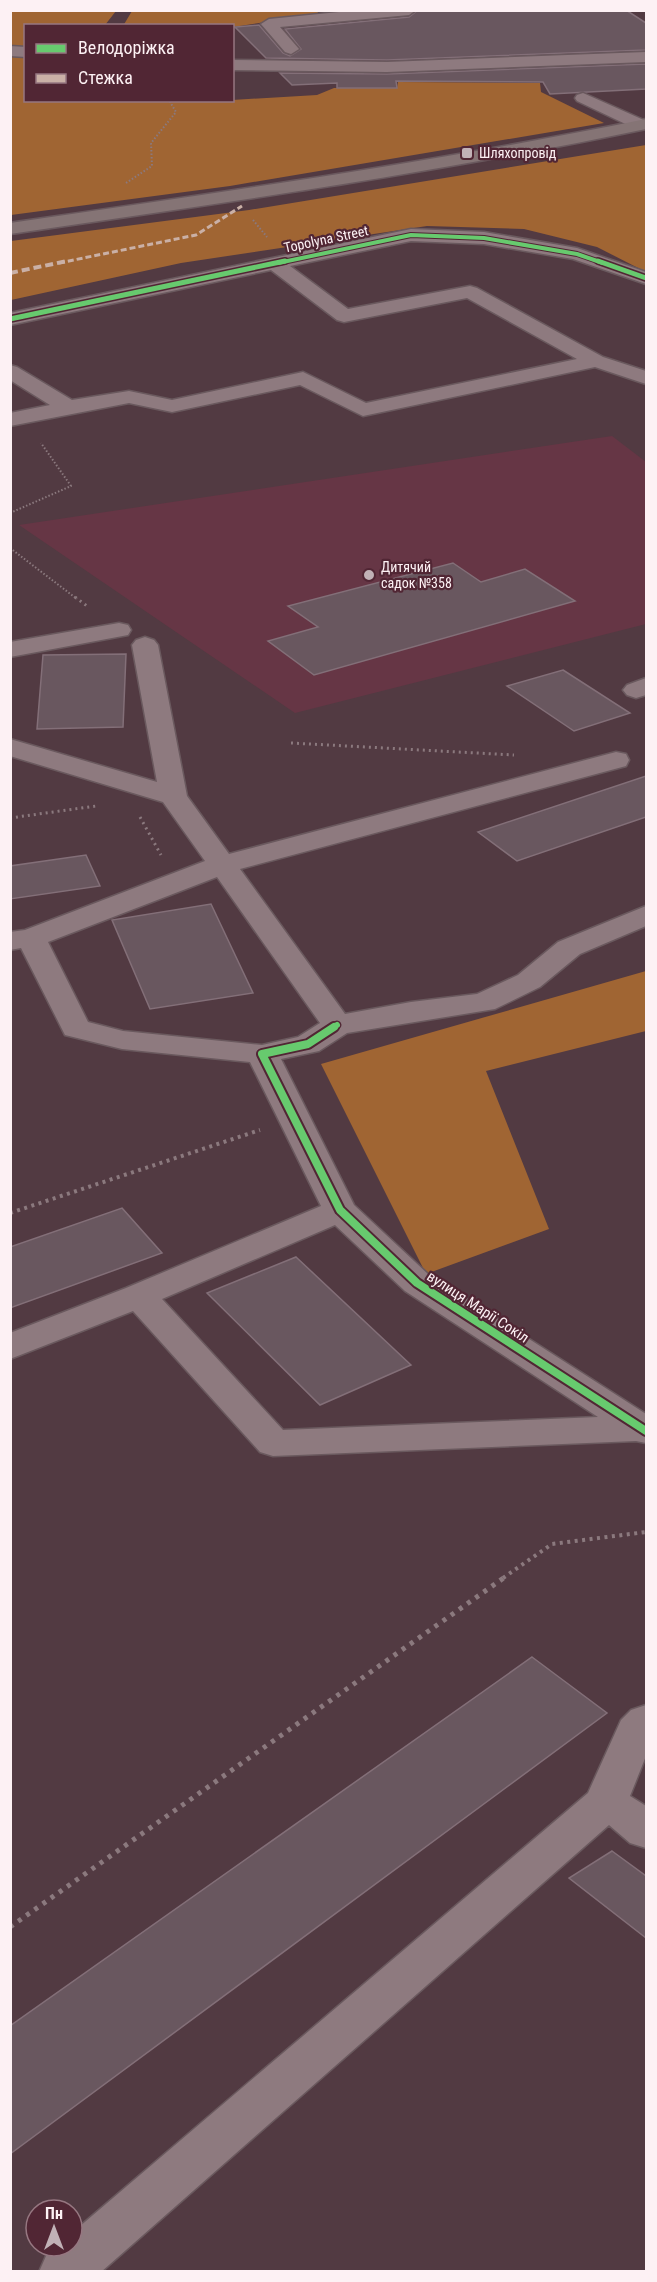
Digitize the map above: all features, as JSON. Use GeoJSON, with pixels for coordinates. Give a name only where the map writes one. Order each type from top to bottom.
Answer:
{"type":"FeatureCollection","features":[{"type":"Feature","properties":{"kind":"main road"},"geometry":{"type":"LineString","coordinates":[[10,229],[327,183],[645,128]]}},
{"type":"Feature","properties":{"kind":"street"},"geometry":{"type":"LineString","coordinates":[[291,49],[269,24],[409,10]]}},
{"type":"Feature","properties":{"kind":"street"},"geometry":{"type":"LineString","coordinates":[[234,65],[387,68],[646,57]]}},
{"type":"Feature","properties":{"kind":"street"},"geometry":{"type":"LineString","coordinates":[[582,98],[645,128]]}},
{"type":"Feature","properties":{"kind":"street","name":"Topolyna Street"},"geometry":{"type":"LineString","coordinates":[[10,319],[411,235],[484,238],[577,254],[646,278]]}},
{"type":"Feature","properties":{"kind":"street"},"geometry":{"type":"LineString","coordinates":[[281,262],[344,316],[470,292],[596,361],[646,378]]}},
{"type":"Feature","properties":{"kind":"street"},"geometry":{"type":"LineString","coordinates":[[17,418],[129,397],[172,406],[303,378],[363,410],[596,361]]}},
{"type":"Feature","properties":{"kind":"street"},"geometry":{"type":"LineString","coordinates":[[10,371],[68,407]]}},
{"type":"Feature","properties":{"kind":"street"},"geometry":{"type":"LineString","coordinates":[[10,650],[119,630]]}},
{"type":"Feature","properties":{"kind":"street"},"geometry":{"type":"LineString","coordinates":[[145,645],[173,796],[337,1025]]}},
{"type":"Feature","properties":{"kind":"street"},"geometry":{"type":"LineString","coordinates":[[10,747],[173,796]]}},
{"type":"Feature","properties":{"kind":"street"},"geometry":{"type":"LineString","coordinates":[[616,760],[222,865],[21,940],[76,1028],[122,1040],[262,1054],[308,1044],[337,1025],[411,1011],[484,1002],[530,981],[569,948],[646,915]]}},
{"type":"Feature","properties":{"kind":"street","name":"вулиця Марії Сокіл"},"geometry":{"type":"LineString","coordinates":[[262,1054],[340,1210],[417,1284],[644,1429]]}},
{"type":"Feature","properties":{"kind":"street"},"geometry":{"type":"LineString","coordinates":[[10,1347],[139,1296],[340,1210]]}},
{"type":"Feature","properties":{"kind":"street"},"geometry":{"type":"LineString","coordinates":[[139,1296],[273,1443],[644,1429]]}},
{"type":"Feature","properties":{"kind":"street"},"geometry":{"type":"LineString","coordinates":[[64,2271],[605,1803],[636,1731],[646,1721]]}},
{"type":"Feature","properties":{"kind":"street"},"geometry":{"type":"LineString","coordinates":[[605,1803],[627,1815],[646,1831]]}},
{"type":"Feature","properties":{"kind":"path"},"geometry":{"type":"LineString","coordinates":[[124,185],[152,166],[151,142],[176,112],[170,102]]}},
{"type":"Feature","properties":{"kind":"path"},"geometry":{"type":"LineString","coordinates":[[249,215],[281,262]]}},
{"type":"Feature","properties":{"kind":"path"},"geometry":{"type":"LineString","coordinates":[[10,513],[71,486],[17,418]]}},
{"type":"Feature","properties":{"kind":"path"},"geometry":{"type":"LineString","coordinates":[[10,548],[119,630]]}},
{"type":"Feature","properties":{"kind":"path"},"geometry":{"type":"LineString","coordinates":[[10,553],[17,552]]}},
{"type":"Feature","properties":{"kind":"path"},"geometry":{"type":"LineString","coordinates":[[291,743],[523,755]]}},
{"type":"Feature","properties":{"kind":"path"},"geometry":{"type":"LineString","coordinates":[[10,818],[98,806]]}},
{"type":"Feature","properties":{"kind":"path"},"geometry":{"type":"LineString","coordinates":[[10,1213],[294,1119]]}},
{"type":"Feature","properties":{"kind":"path"},"geometry":{"type":"LineString","coordinates":[[10,1927],[552,1544],[646,1532]]}},
{"type":"Feature","properties":{"kind":"shaded area"},"geometry":{"type":"Polygon","coordinates":[[[316,10],[319,14],[234,27],[234,24],[124,24],[132,11],[316,10]]]}},
{"type":"Feature","properties":{"kind":"shaded area"},"geometry":{"type":"Polygon","coordinates":[[[10,11],[116,11],[106,24],[24,24],[24,48],[11,47],[10,11]]]}},
{"type":"Feature","properties":{"kind":"shaded area"},"geometry":{"type":"Polygon","coordinates":[[[10,56],[24,57],[24,102],[234,102],[234,100],[317,95],[334,88],[397,88],[398,82],[540,83],[541,92],[604,123],[230,186],[11,215],[10,56]]]}},
{"type":"Feature","properties":{"kind":"shaded area"},"geometry":{"type":"Polygon","coordinates":[[[646,145],[646,272],[597,247],[524,229],[427,226],[181,263],[11,300],[11,241],[249,210],[646,145]]]}},
{"type":"Feature","properties":{"kind":"shaded area","name":"Дитячий садок №358"},"geometry":{"type":"Polygon","coordinates":[[[612,436],[646,462],[646,624],[295,713],[19,525],[612,436]]]}},
{"type":"Feature","properties":{"kind":"shaded area"},"geometry":{"type":"Polygon","coordinates":[[[646,971],[646,1031],[486,1071],[549,1229],[426,1274],[321,1064],[646,971]]]}},
{"type":"Feature","properties":{"kind":"building"},"geometry":{"type":"Polygon","coordinates":[[[418,10],[626,10],[646,23],[646,50],[387,60],[266,58],[235,27],[259,25],[283,53],[290,56],[301,49],[285,29],[409,17],[418,10]]]}},
{"type":"Feature","properties":{"kind":"building"},"geometry":{"type":"Polygon","coordinates":[[[646,64],[646,89],[550,94],[543,82],[396,81],[397,88],[337,88],[337,83],[292,85],[280,73],[387,74],[646,64]]]}},
{"type":"Feature","properties":{"kind":"building"},"geometry":{"type":"Polygon","coordinates":[[[453,563],[481,582],[525,569],[575,601],[314,675],[268,641],[318,627],[288,606],[453,563]]]}},
{"type":"Feature","properties":{"kind":"building"},"geometry":{"type":"Polygon","coordinates":[[[126,654],[123,727],[37,729],[43,655],[126,654]]]}},
{"type":"Feature","properties":{"kind":"building"},"geometry":{"type":"Polygon","coordinates":[[[563,670],[630,713],[574,731],[507,686],[563,670]]]}},
{"type":"Feature","properties":{"kind":"building"},"geometry":{"type":"Polygon","coordinates":[[[646,776],[646,817],[517,861],[478,832],[646,776]]]}},
{"type":"Feature","properties":{"kind":"building"},"geometry":{"type":"Polygon","coordinates":[[[86,855],[100,886],[10,899],[10,866],[86,855]]]}},
{"type":"Feature","properties":{"kind":"building"},"geometry":{"type":"Polygon","coordinates":[[[211,904],[253,993],[150,1009],[112,920],[211,904]]]}},
{"type":"Feature","properties":{"kind":"building"},"geometry":{"type":"Polygon","coordinates":[[[122,1208],[162,1253],[10,1308],[10,1247],[122,1208]]]}},
{"type":"Feature","properties":{"kind":"building"},"geometry":{"type":"Polygon","coordinates":[[[296,1257],[411,1365],[320,1405],[207,1293],[296,1257]]]}},
{"type":"Feature","properties":{"kind":"building"},"geometry":{"type":"Polygon","coordinates":[[[532,1657],[607,1713],[10,2154],[10,2026],[532,1657]]]}},
{"type":"Feature","properties":{"kind":"building"},"geometry":{"type":"Polygon","coordinates":[[[612,1851],[646,1876],[646,1938],[569,1878],[612,1851]]]}},
{"type":"Feature","properties":{"kind":"marked path"},"geometry":{"type":"LineString","coordinates":[[10,273],[196,235],[242,206]]}},
{"type":"Feature","properties":{"kind":"cycle path"},"geometry":{"type":"LineString","coordinates":[[10,319],[411,235],[484,238],[577,254],[646,278]]}},
{"type":"Feature","properties":{"kind":"cycle path"},"geometry":{"type":"LineString","coordinates":[[337,1025],[308,1044],[262,1054],[340,1210],[417,1283],[646,1431]]}},
{"type":"Feature","properties":{"kind":"place","name":"Шляхопровід"},"geometry":{"type":"Point","coordinates":[467,153]}},
{"type":"Feature","properties":{"kind":"place","name":"Дитячий садок №358"},"geometry":{"type":"Point","coordinates":[369,575]}}]}
